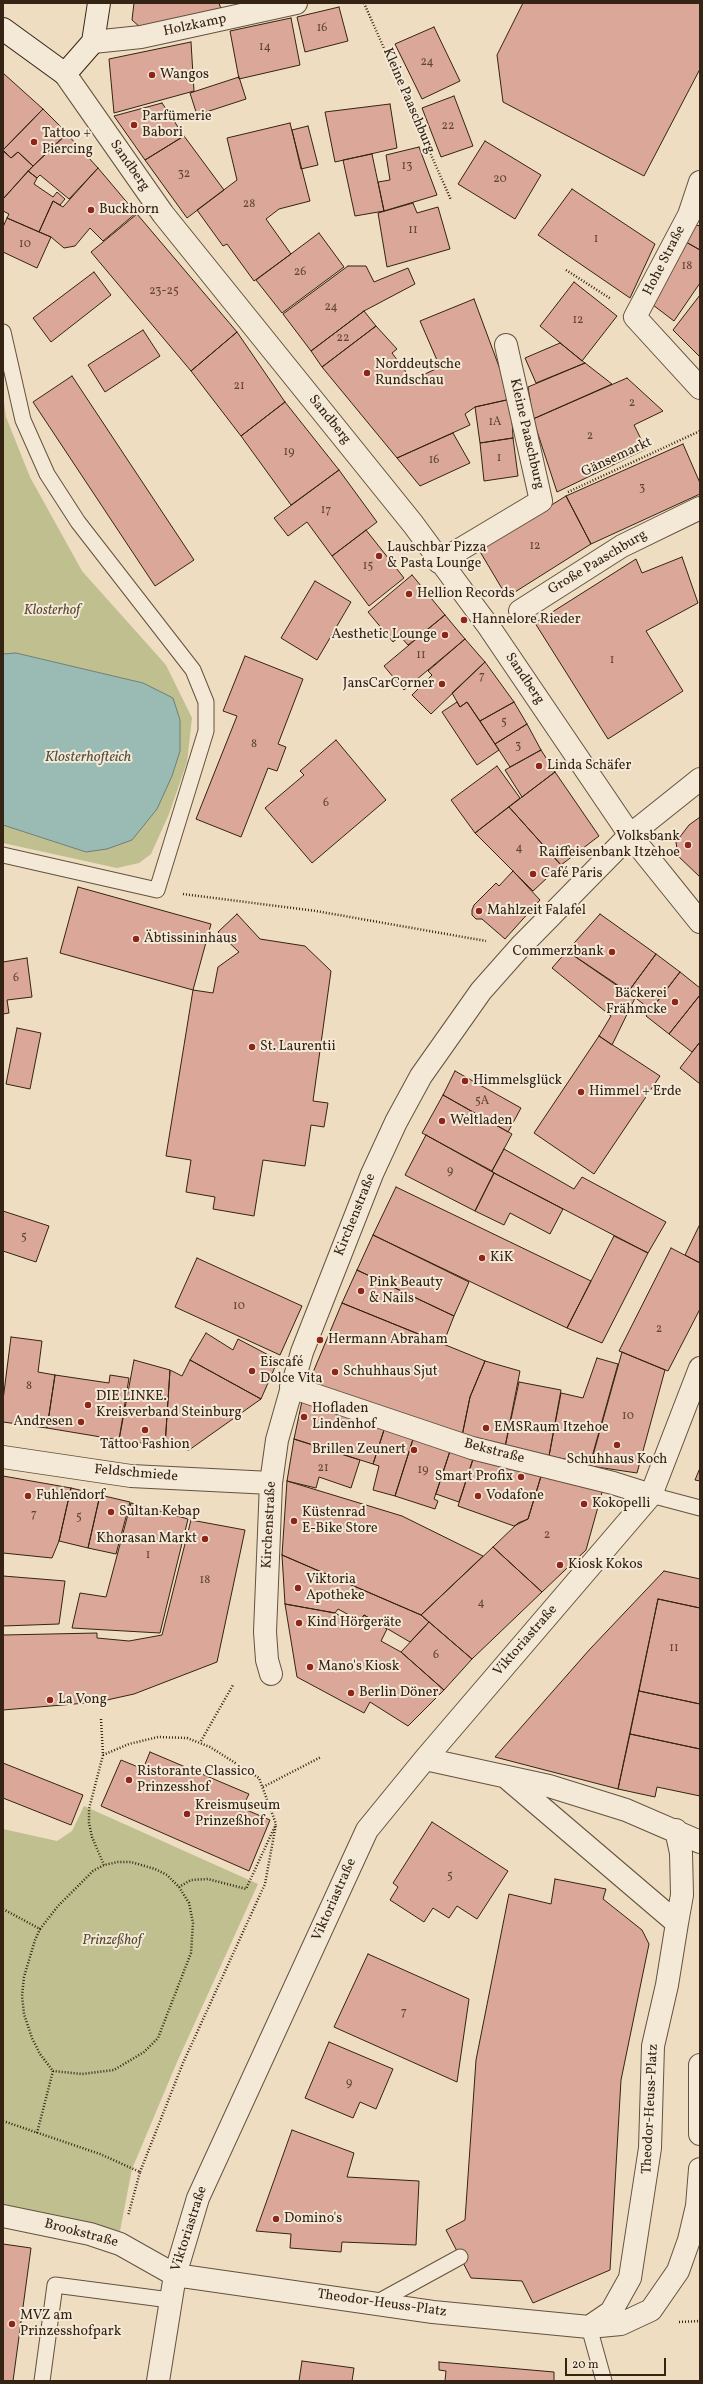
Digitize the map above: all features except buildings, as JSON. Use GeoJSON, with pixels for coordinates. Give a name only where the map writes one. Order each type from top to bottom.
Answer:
{"type":"FeatureCollection","features":[{"type":"Feature","properties":{"kind":"street"},"geometry":{"type":"LineString","coordinates":[[64,74],[93,42],[99,3]]}},
{"type":"Feature","properties":{"kind":"street","name":"Holzkamp"},"geometry":{"type":"LineString","coordinates":[[93,42],[164,32],[296,3]]}},
{"type":"Feature","properties":{"kind":"street","name":"Sandberg"},"geometry":{"type":"LineString","coordinates":[[3,29],[64,74],[164,214],[413,524],[489,627],[630,835],[700,922]]}},
{"type":"Feature","properties":{"kind":"street","name":"Hohe Straße"},"geometry":{"type":"LineString","coordinates":[[635,317],[689,215],[700,182]]}},
{"type":"Feature","properties":{"kind":"street"},"geometry":{"type":"LineString","coordinates":[[635,317],[700,388]]}},
{"type":"Feature","properties":{"kind":"street","name":"Kleine Paaschburg"},"geometry":{"type":"LineString","coordinates":[[440,562],[542,501],[506,345]]}},
{"type":"Feature","properties":{"kind":"street","name":"Große Paaschburg"},"geometry":{"type":"LineString","coordinates":[[520,611],[622,546],[700,508]]}},
{"type":"Feature","properties":{"kind":"street","name":"Kirchenstraße"},"geometry":{"type":"LineString","coordinates":[[271,1674],[267,1660],[265,1632],[271,1483],[277,1440],[290,1387],[369,1181],[396,1122],[421,1076],[449,1033],[481,991],[520,947],[630,835],[700,779]]}},
{"type":"Feature","properties":{"kind":"street","name":"Viktoriastraße"},"geometry":{"type":"LineString","coordinates":[[158,2381],[175,2275],[198,2198],[367,1830],[425,1759],[651,1495],[700,1368]]}},
{"type":"Feature","properties":{"kind":"street","name":"Bekstraße"},"geometry":{"type":"LineString","coordinates":[[290,1387],[472,1448],[613,1483],[651,1495]]}},
{"type":"Feature","properties":{"kind":"street","name":"Feldschmiede"},"geometry":{"type":"LineString","coordinates":[[3,1457],[131,1476],[271,1483]]}},
{"type":"Feature","properties":{"kind":"street"},"geometry":{"type":"LineString","coordinates":[[425,1759],[549,1786],[619,1808],[676,1830],[700,1842]]}},
{"type":"Feature","properties":{"kind":"street"},"geometry":{"type":"LineString","coordinates":[[507,1778],[677,1924]]}},
{"type":"Feature","properties":{"kind":"street","name":"Theodor-Heuss-Platz"},"geometry":{"type":"LineString","coordinates":[[589,2327],[611,2312],[630,2278],[650,2148],[653,2046],[667,1985],[682,1894],[681,1854],[676,1830]]}},
{"type":"Feature","properties":{"kind":"street"},"geometry":{"type":"LineString","coordinates":[[700,2064],[700,2134]]}},
{"type":"Feature","properties":{"kind":"street","name":"Theodor-Heuss-Platz"},"geometry":{"type":"LineString","coordinates":[[175,2275],[433,2312],[589,2327],[621,2324],[651,2310],[678,2272],[687,2246],[697,2206],[700,2168]]}},
{"type":"Feature","properties":{"kind":"street","name":"Brookstraße"},"geometry":{"type":"LineString","coordinates":[[3,2216],[90,2234],[120,2244],[175,2275]]}},
{"type":"Feature","properties":{"kind":"lane"},"geometry":{"type":"LineString","coordinates":[[3,332],[23,420],[46,474],[78,522],[193,670],[206,702],[206,732],[156,890],[3,855]]}},
{"type":"Feature","properties":{"kind":"lane","name":"Bekstraße"},"geometry":{"type":"LineString","coordinates":[[651,1495],[700,1508]]}},
{"type":"Feature","properties":{"kind":"lane"},"geometry":{"type":"LineString","coordinates":[[376,2303],[460,2257]]}},
{"type":"Feature","properties":{"kind":"lane"},"geometry":{"type":"LineString","coordinates":[[42,2381],[55,2285],[170,2300]]}},
{"type":"Feature","properties":{"kind":"lane"},"geometry":{"type":"LineString","coordinates":[[589,2327],[604,2381]]}},
{"type":"Feature","properties":{"kind":"path","name":"Kleine Paaschburg"},"geometry":{"type":"LineString","coordinates":[[364,3],[451,200]]}},
{"type":"Feature","properties":{"kind":"path"},"geometry":{"type":"LineString","coordinates":[[566,270],[625,308],[635,317]]}},
{"type":"Feature","properties":{"kind":"path","name":"Gänsemarkt"},"geometry":{"type":"LineString","coordinates":[[542,501],[557,497],[700,431]]}},
{"type":"Feature","properties":{"kind":"path"},"geometry":{"type":"LineString","coordinates":[[156,890],[316,911],[520,947]]}},
{"type":"Feature","properties":{"kind":"path"},"geometry":{"type":"LineString","coordinates":[[200,1741],[233,1686]]}},
{"type":"Feature","properties":{"kind":"path"},"geometry":{"type":"LineString","coordinates":[[101,1719],[103,1755],[89,1809],[89,1823],[92,1837],[104,1865]]}},
{"type":"Feature","properties":{"kind":"path"},"geometry":{"type":"LineString","coordinates":[[103,1755],[129,1744],[158,1737],[187,1738],[200,1741],[259,1778],[276,1824],[265,1884],[184,2063],[140,2172],[120,2244]]}},
{"type":"Feature","properties":{"kind":"path"},"geometry":{"type":"LineString","coordinates":[[263,1787],[321,1757]]}},
{"type":"Feature","properties":{"kind":"path"},"geometry":{"type":"LineString","coordinates":[[179,1888],[191,1880],[208,1879],[246,1889],[276,1824]]}},
{"type":"Feature","properties":{"kind":"path"},"geometry":{"type":"LineString","coordinates":[[118,1862],[131,1862],[155,1869],[167,1876],[179,1888],[189,1903],[193,1923],[191,1953],[158,2038],[144,2052],[114,2070],[82,2074],[53,2071],[40,2054],[32,2038],[23,2008],[24,1977],[35,1940],[40,1929],[70,1892],[93,1871],[104,1865],[118,1862]]}},
{"type":"Feature","properties":{"kind":"path"},"geometry":{"type":"LineString","coordinates":[[3,1909],[40,1929]]}},
{"type":"Feature","properties":{"kind":"path"},"geometry":{"type":"LineString","coordinates":[[37,2133],[53,2071]]}},
{"type":"Feature","properties":{"kind":"path"},"geometry":{"type":"LineString","coordinates":[[3,2121],[100,2154],[140,2172]]}},
{"type":"Feature","properties":{"kind":"green space","name":"Klosterhof"},"geometry":{"type":"Polygon","coordinates":[[[3,395],[6,417],[30,477],[82,571],[166,665],[192,718],[187,762],[169,814],[151,854],[139,863],[117,868],[3,843],[3,825],[86,852],[143,683],[16,653],[3,654],[3,395]]]}},
{"type":"Feature","properties":{"kind":"green space","name":"Prinzeßhof"},"geometry":{"type":"Polygon","coordinates":[[[84,1806],[258,1884],[177,2062],[132,2169],[120,2231],[3,2205],[3,1829],[57,1841],[72,1831],[84,1806]]]}},
{"type":"Feature","properties":{"kind":"water","name":"Klosterhofteich"},"geometry":{"type":"Polygon","coordinates":[[[16,653],[143,683],[173,698],[180,720],[180,751],[172,776],[157,809],[132,840],[107,849],[86,852],[3,825],[3,654],[16,653]]]}},
{"type":"Feature","properties":{"kind":"place","name":"Wangos"},"geometry":{"type":"Point","coordinates":[152,75]}},
{"type":"Feature","properties":{"kind":"place","name":"Parfümerie Babori"},"geometry":{"type":"Point","coordinates":[134,125]}},
{"type":"Feature","properties":{"kind":"place","name":"Tattoo + Piercing"},"geometry":{"type":"Point","coordinates":[34,142]}},
{"type":"Feature","properties":{"kind":"place","name":"Buckhorn"},"geometry":{"type":"Point","coordinates":[91,210]}},
{"type":"Feature","properties":{"kind":"place","name":"Norddeutsche Rundschau"},"geometry":{"type":"Point","coordinates":[367,373]}},
{"type":"Feature","properties":{"kind":"place","name":"Lauschbar Pizza & Pasta Lounge"},"geometry":{"type":"Point","coordinates":[379,556]}},
{"type":"Feature","properties":{"kind":"place","name":"Hellion Records"},"geometry":{"type":"Point","coordinates":[409,594]}},
{"type":"Feature","properties":{"kind":"place","name":"Hannelore Rieder"},"geometry":{"type":"Point","coordinates":[464,620]}},
{"type":"Feature","properties":{"kind":"place","name":"Aesthetic Lounge"},"geometry":{"type":"Point","coordinates":[445,635]}},
{"type":"Feature","properties":{"kind":"place","name":"JansCarCorner"},"geometry":{"type":"Point","coordinates":[442,684]}},
{"type":"Feature","properties":{"kind":"place","name":"Linda Schäfer"},"geometry":{"type":"Point","coordinates":[539,766]}},
{"type":"Feature","properties":{"kind":"place","name":"Volksbank Raiffeisenbank Itzehoe"},"geometry":{"type":"Point","coordinates":[688,845]}},
{"type":"Feature","properties":{"kind":"place","name":"Café Paris"},"geometry":{"type":"Point","coordinates":[533,874]}},
{"type":"Feature","properties":{"kind":"place","name":"Mahlzeit Falafel"},"geometry":{"type":"Point","coordinates":[479,911]}},
{"type":"Feature","properties":{"kind":"place","name":"Äbtissininhaus"},"geometry":{"type":"Point","coordinates":[136,939]}},
{"type":"Feature","properties":{"kind":"place","name":"Commerzbank"},"geometry":{"type":"Point","coordinates":[612,952]}},
{"type":"Feature","properties":{"kind":"place","name":"Bäckerei Frähmcke"},"geometry":{"type":"Point","coordinates":[675,1002]}},
{"type":"Feature","properties":{"kind":"place","name":"St. Laurentii"},"geometry":{"type":"Point","coordinates":[252,1047]}},
{"type":"Feature","properties":{"kind":"place","name":"Himmelsglück"},"geometry":{"type":"Point","coordinates":[465,1081]}},
{"type":"Feature","properties":{"kind":"place","name":"Himmel + Erde"},"geometry":{"type":"Point","coordinates":[581,1092]}},
{"type":"Feature","properties":{"kind":"place","name":"Weltladen"},"geometry":{"type":"Point","coordinates":[442,1121]}},
{"type":"Feature","properties":{"kind":"place","name":"KiK"},"geometry":{"type":"Point","coordinates":[482,1258]}},
{"type":"Feature","properties":{"kind":"place","name":"Pink Beauty & Nails"},"geometry":{"type":"Point","coordinates":[361,1291]}},
{"type":"Feature","properties":{"kind":"place","name":"Hermann Abraham"},"geometry":{"type":"Point","coordinates":[320,1340]}},
{"type":"Feature","properties":{"kind":"place","name":"Eiscafé Dolce Vita"},"geometry":{"type":"Point","coordinates":[252,1371]}},
{"type":"Feature","properties":{"kind":"place","name":"Schuhhaus Sjut"},"geometry":{"type":"Point","coordinates":[335,1372]}},
{"type":"Feature","properties":{"kind":"place","name":"DIE LINKE. Kreisverband Steinburg"},"geometry":{"type":"Point","coordinates":[88,1405]}},
{"type":"Feature","properties":{"kind":"place","name":"Hofladen Lindenhof"},"geometry":{"type":"Point","coordinates":[304,1417]}},
{"type":"Feature","properties":{"kind":"place","name":"Andresen"},"geometry":{"type":"Point","coordinates":[81,1422]}},
{"type":"Feature","properties":{"kind":"place","name":"EMSRaum Itzehoe"},"geometry":{"type":"Point","coordinates":[486,1428]}},
{"type":"Feature","properties":{"kind":"place","name":"Tattoo Fashion"},"geometry":{"type":"Point","coordinates":[145,1430]}},
{"type":"Feature","properties":{"kind":"place","name":"Schuhhaus Koch"},"geometry":{"type":"Point","coordinates":[617,1445]}},
{"type":"Feature","properties":{"kind":"place","name":"Brillen Zeunert"},"geometry":{"type":"Point","coordinates":[414,1450]}},
{"type":"Feature","properties":{"kind":"place","name":"Smart Profix"},"geometry":{"type":"Point","coordinates":[521,1477]}},
{"type":"Feature","properties":{"kind":"place","name":"Fuhlendorf"},"geometry":{"type":"Point","coordinates":[28,1496]}},
{"type":"Feature","properties":{"kind":"place","name":"Vodafone"},"geometry":{"type":"Point","coordinates":[478,1496]}},
{"type":"Feature","properties":{"kind":"place","name":"Kokopelli"},"geometry":{"type":"Point","coordinates":[584,1504]}},
{"type":"Feature","properties":{"kind":"place","name":"Sultan Kebap"},"geometry":{"type":"Point","coordinates":[111,1512]}},
{"type":"Feature","properties":{"kind":"place","name":"Küstenrad E-Bike Store"},"geometry":{"type":"Point","coordinates":[294,1521]}},
{"type":"Feature","properties":{"kind":"place","name":"Khorasan Markt"},"geometry":{"type":"Point","coordinates":[205,1539]}},
{"type":"Feature","properties":{"kind":"place","name":"Kiosk Kokos"},"geometry":{"type":"Point","coordinates":[560,1565]}},
{"type":"Feature","properties":{"kind":"place","name":"Viktoria Apotheke"},"geometry":{"type":"Point","coordinates":[298,1588]}},
{"type":"Feature","properties":{"kind":"place","name":"Kind Hörgeräte"},"geometry":{"type":"Point","coordinates":[299,1623]}},
{"type":"Feature","properties":{"kind":"place","name":"Mano's Kiosk"},"geometry":{"type":"Point","coordinates":[310,1667]}},
{"type":"Feature","properties":{"kind":"place","name":"Berlin Döner"},"geometry":{"type":"Point","coordinates":[351,1693]}},
{"type":"Feature","properties":{"kind":"place","name":"La Vong"},"geometry":{"type":"Point","coordinates":[50,1700]}},
{"type":"Feature","properties":{"kind":"place","name":"Ristorante Classico Prinzesshof"},"geometry":{"type":"Point","coordinates":[129,1780]}},
{"type":"Feature","properties":{"kind":"place","name":"Kreismuseum Prinzeßhof"},"geometry":{"type":"Point","coordinates":[187,1814]}},
{"type":"Feature","properties":{"kind":"place","name":"Domino's"},"geometry":{"type":"Point","coordinates":[276,2219]}},
{"type":"Feature","properties":{"kind":"place","name":"MVZ am Prinzesshofpark"},"geometry":{"type":"Point","coordinates":[12,2324]}}]}
